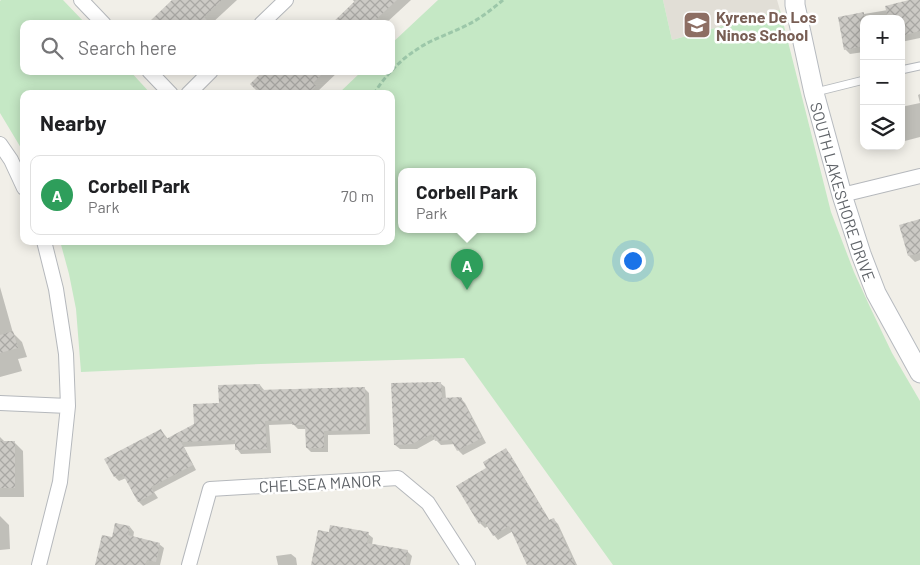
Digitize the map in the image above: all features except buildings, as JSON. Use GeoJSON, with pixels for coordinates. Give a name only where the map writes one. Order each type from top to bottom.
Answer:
{"type":"FeatureCollection","features":[{"type":"Feature","properties":{"kind":"street"},"geometry":{"type":"LineString","coordinates":[[81,0],[100,20]]}},
{"type":"Feature","properties":{"kind":"street"},"geometry":{"type":"LineString","coordinates":[[265,20],[286,0]]}},
{"type":"Feature","properties":{"kind":"street","name":"SOUTH LAKESHORE DRIVE"},"geometry":{"type":"LineString","coordinates":[[795,0],[814,93],[842,195],[861,254],[876,293],[920,373]]}},
{"type":"Feature","properties":{"kind":"street"},"geometry":{"type":"LineString","coordinates":[[153,75],[167,90]]}},
{"type":"Feature","properties":{"kind":"street"},"geometry":{"type":"LineString","coordinates":[[192,90],[207,75]]}},
{"type":"Feature","properties":{"kind":"street"},"geometry":{"type":"LineString","coordinates":[[0,144],[11,160],[20,179]]}},
{"type":"Feature","properties":{"kind":"street"},"geometry":{"type":"LineString","coordinates":[[842,195],[920,176]]}},
{"type":"Feature","properties":{"kind":"street"},"geometry":{"type":"LineString","coordinates":[[39,565],[60,482],[68,406],[66,354],[56,289],[45,245]]}},
{"type":"Feature","properties":{"kind":"street"},"geometry":{"type":"LineString","coordinates":[[0,403],[68,406]]}},
{"type":"Feature","properties":{"kind":"street","name":"CHELSEA MANOR"},"geometry":{"type":"LineString","coordinates":[[189,565],[210,489],[398,478],[428,503],[468,565]]}},
{"type":"Feature","properties":{"kind":"lane"},"geometry":{"type":"LineString","coordinates":[[905,69],[920,66]]}},
{"type":"Feature","properties":{"kind":"lane"},"geometry":{"type":"LineString","coordinates":[[814,93],[860,81]]}},
{"type":"Feature","properties":{"kind":"path"},"geometry":{"type":"LineString","coordinates":[[395,68],[416,50],[463,27],[489,12],[503,0]]}},
{"type":"Feature","properties":{"kind":"path"},"geometry":{"type":"LineString","coordinates":[[376,90],[388,75]]}},
{"type":"Feature","properties":{"kind":"shaded area","name":"Kyrene De Los Ninos School"},"geometry":{"type":"Polygon","coordinates":[[[663,0],[777,0],[780,10],[672,40],[663,0]]]}},
{"type":"Feature","properties":{"kind":"green space"},"geometry":{"type":"Polygon","coordinates":[[[63,0],[82,20],[20,20],[20,75],[134,75],[147,90],[20,90],[20,146],[0,113],[0,1],[63,0]]]}},
{"type":"Feature","properties":{"kind":"green space"},"geometry":{"type":"Polygon","coordinates":[[[438,0],[663,0],[672,40],[780,10],[831,212],[854,272],[870,307],[892,353],[920,401],[920,565],[613,565],[464,358],[81,372],[76,309],[61,245],[395,245],[395,90],[342,90],[358,75],[395,75],[395,40],[438,0]]]}},
{"type":"Feature","properties":{"kind":"place","name":"Kyrene De Los Ninos School"},"geometry":{"type":"Point","coordinates":[697,25]}},
{"type":"Feature","properties":{"kind":"place","name":"Corbell Park"},"geometry":{"type":"Point","coordinates":[467,290]}}]}
